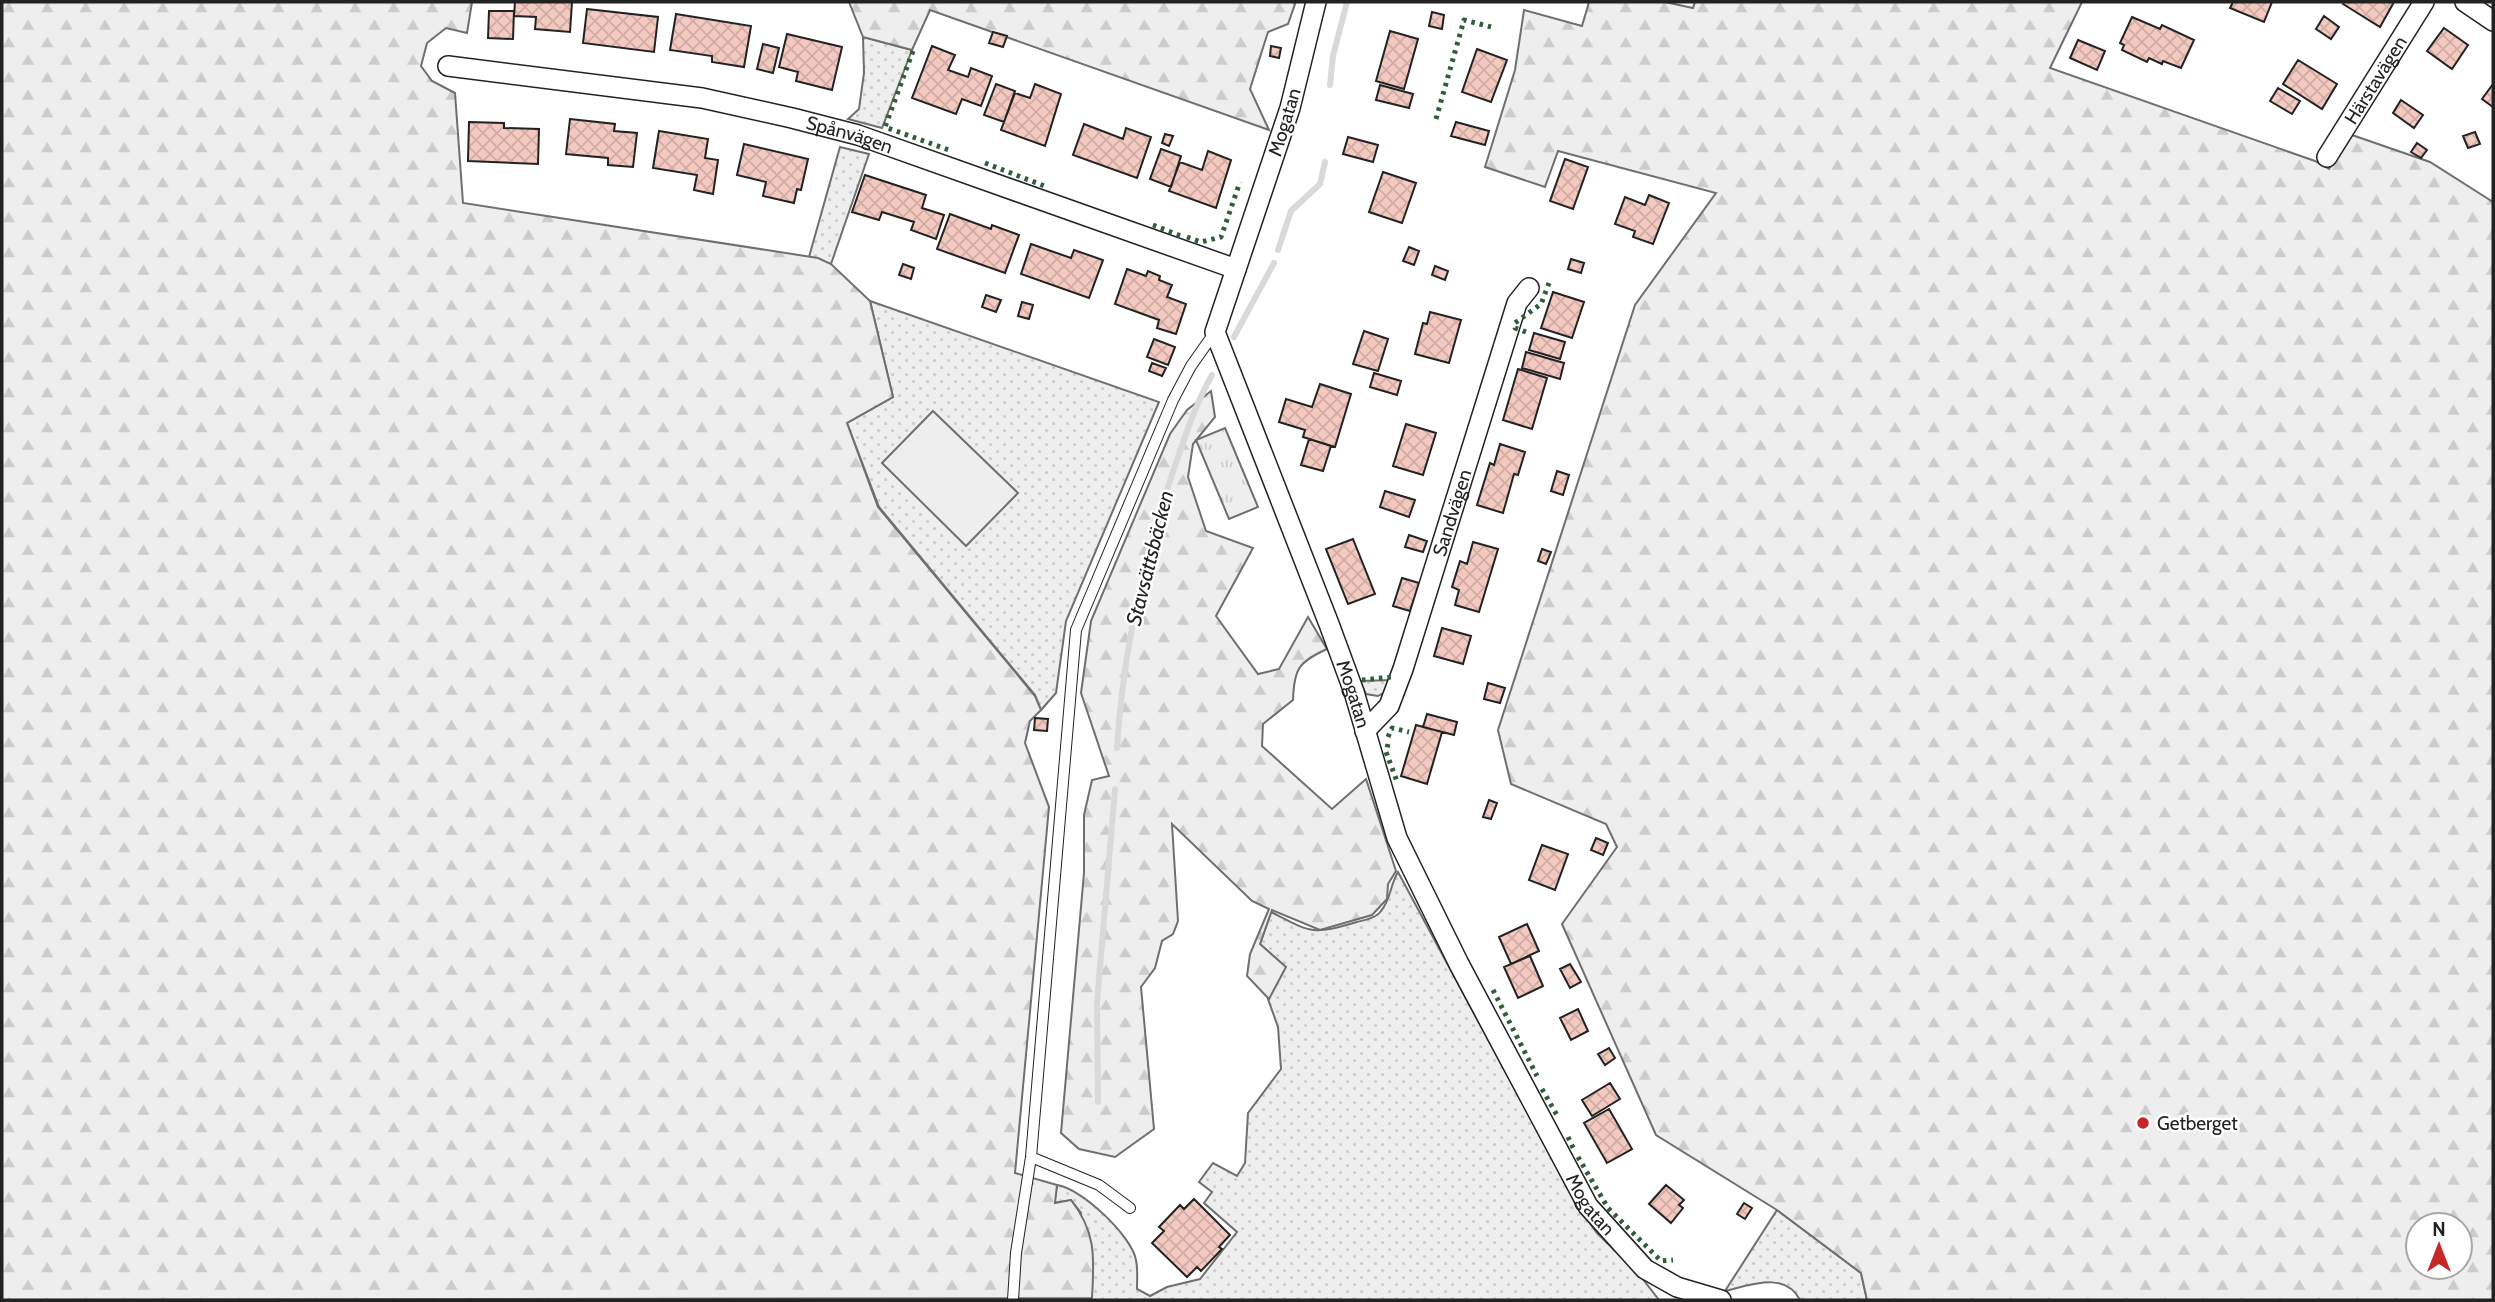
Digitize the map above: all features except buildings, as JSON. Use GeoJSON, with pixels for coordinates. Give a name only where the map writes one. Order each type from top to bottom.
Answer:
{"type":"FeatureCollection","features":[{"type":"Feature","properties":{"kind":"street","name":"Mogatan"},"geometry":{"type":"LineString","coordinates":[[1316,2],[1290,108],[1215,332],[1329,624],[1365,731],[1383,801],[1397,838],[1458,964],[1588,1206],[1645,1269],[1676,1294],[1721,1300]]}},
{"type":"Feature","properties":{"kind":"street","name":"Härstavägen"},"geometry":{"type":"LineString","coordinates":[[2327,157],[2424,2]]}},
{"type":"Feature","properties":{"kind":"street"},"geometry":{"type":"LineString","coordinates":[[2465,2],[2493,21]]}},
{"type":"Feature","properties":{"kind":"street","name":"Spånvägen"},"geometry":{"type":"LineString","coordinates":[[448,66],[702,98],[858,135],[1236,269]]}},
{"type":"Feature","properties":{"kind":"street","name":"Sandvägen"},"geometry":{"type":"LineString","coordinates":[[1365,731],[1389,706],[1517,303],[1528,288]]}},
{"type":"Feature","properties":{"kind":"lane"},"geometry":{"type":"LineString","coordinates":[[1013,1300],[1016,1253],[1031,1157],[1076,631],[1173,400],[1191,366],[1215,332]]}},
{"type":"Feature","properties":{"kind":"lane"},"geometry":{"type":"LineString","coordinates":[[1031,1157],[1099,1185],[1130,1208]]}},
{"type":"Feature","properties":{"kind":"green space"},"geometry":{"type":"Polygon","coordinates":[[[2,2],[472,2],[467,33],[446,28],[427,43],[421,66],[432,81],[455,93],[463,203],[818,258],[831,264],[870,301],[893,397],[847,423],[878,507],[1035,696],[1041,710],[1030,721],[1025,743],[1049,807],[1015,1173],[1057,1185],[1055,1203],[1071,1200],[1079,1212],[1086,1224],[1092,1247],[1092,1298],[2,1300],[2,2]]]}},
{"type":"Feature","properties":{"kind":"green space"},"geometry":{"type":"Polygon","coordinates":[[[849,2],[1295,4],[1288,24],[1268,32],[1250,89],[1269,130],[930,10],[912,50],[863,37],[849,2]]]}},
{"type":"Feature","properties":{"kind":"green space"},"geometry":{"type":"Polygon","coordinates":[[[1589,2],[1665,2],[1693,8],[1695,2],[2082,2],[2050,68],[2315,161],[2329,169],[2352,135],[2430,162],[2493,202],[2493,1300],[1867,1300],[1861,1273],[1777,1210],[1656,1135],[1562,924],[1617,847],[1606,824],[1511,784],[1498,730],[1635,305],[1716,193],[1558,151],[1545,187],[1485,167],[1515,70],[1524,10],[1582,26],[1589,2]]]}},
{"type":"Feature","properties":{"kind":"green space"},"geometry":{"type":"Polygon","coordinates":[[[863,37],[912,50],[882,128],[848,119],[859,109],[864,73],[863,37]]]}},
{"type":"Feature","properties":{"kind":"green space"},"geometry":{"type":"Polygon","coordinates":[[[840,147],[869,154],[831,264],[809,257],[840,147]]]}},
{"type":"Feature","properties":{"kind":"green space"},"geometry":{"type":"Polygon","coordinates":[[[870,301],[1159,402],[1066,621],[1056,693],[1041,710],[1035,695],[879,507],[847,423],[893,397],[870,301]]]}},
{"type":"Feature","properties":{"kind":"green space"},"geometry":{"type":"Polygon","coordinates":[[[1211,391],[1215,417],[1193,444],[1188,477],[1206,531],[1253,548],[1216,616],[1258,674],[1279,669],[1308,617],[1327,649],[1300,667],[1295,680],[1293,700],[1263,724],[1262,746],[1332,809],[1366,779],[1396,871],[1388,884],[1387,899],[1372,915],[1320,930],[1272,910],[1260,944],[1286,967],[1269,999],[1247,976],[1250,954],[1269,909],[1252,901],[1172,824],[1178,921],[1173,934],[1162,941],[1155,968],[1141,987],[1154,1129],[1115,1157],[1079,1149],[1061,1133],[1084,873],[1084,815],[1092,780],[1109,776],[1081,693],[1091,621],[1170,434],[1187,410],[1211,391]]]}},
{"type":"Feature","properties":{"kind":"green space"},"geometry":{"type":"Polygon","coordinates":[[[933,411],[1018,493],[966,546],[882,463],[933,411]]]}},
{"type":"Feature","properties":{"kind":"green space"},"geometry":{"type":"Polygon","coordinates":[[[1225,428],[1258,507],[1229,519],[1196,440],[1225,428]]]}},
{"type":"Feature","properties":{"kind":"green space"},"geometry":{"type":"Polygon","coordinates":[[[1392,680],[1385,692],[1378,696],[1366,694],[1360,681],[1392,680]]]}},
{"type":"Feature","properties":{"kind":"green space"},"geometry":{"type":"Polygon","coordinates":[[[1398,872],[1577,1205],[1597,1233],[1638,1273],[1659,1300],[1089,1300],[1081,1213],[1071,1200],[1054,1203],[1057,1185],[1079,1195],[1116,1227],[1136,1260],[1137,1289],[1150,1296],[1167,1287],[1200,1279],[1237,1232],[1204,1203],[1212,1192],[1199,1182],[1213,1163],[1237,1176],[1245,1163],[1248,1113],[1281,1069],[1278,1027],[1268,999],[1285,967],[1260,944],[1271,912],[1312,930],[1330,929],[1367,919],[1379,913],[1384,906],[1398,872]]]}},
{"type":"Feature","properties":{"kind":"green space"},"geometry":{"type":"Polygon","coordinates":[[[1777,1210],[1861,1273],[1867,1300],[1800,1300],[1794,1291],[1786,1286],[1767,1282],[1725,1291],[1777,1210]]]}},
{"type":"Feature","properties":{"kind":"waterway","name":"Stavsättsbäcken"},"geometry":{"type":"LineString","coordinates":[[1330,85],[1333,56],[1347,2]]}},
{"type":"Feature","properties":{"kind":"waterway","name":"Stavsättsbäcken"},"geometry":{"type":"LineString","coordinates":[[1278,250],[1291,211],[1320,184],[1325,162]]}},
{"type":"Feature","properties":{"kind":"waterway","name":"Stavsättsbäcken"},"geometry":{"type":"LineString","coordinates":[[1234,337],[1274,263]]}},
{"type":"Feature","properties":{"kind":"waterway","name":"Stavsättsbäcken"},"geometry":{"type":"LineString","coordinates":[[1117,748],[1130,638],[1155,530],[1181,449],[1212,375]]}},
{"type":"Feature","properties":{"kind":"waterway","name":"Stavsättsbäcken"},"geometry":{"type":"LineString","coordinates":[[1098,1102],[1097,1003],[1115,789]]}},
{"type":"Feature","properties":{"kind":"hedge"},"geometry":{"type":"LineString","coordinates":[[1436,119],[1464,20],[1491,27]]}},
{"type":"Feature","properties":{"kind":"hedge"},"geometry":{"type":"LineString","coordinates":[[913,51],[885,127],[949,150]]}},
{"type":"Feature","properties":{"kind":"hedge"},"geometry":{"type":"LineString","coordinates":[[985,163],[1047,187]]}},
{"type":"Feature","properties":{"kind":"hedge"},"geometry":{"type":"LineString","coordinates":[[1187,237],[1201,242],[1221,237],[1240,182]]}},
{"type":"Feature","properties":{"kind":"hedge"},"geometry":{"type":"LineString","coordinates":[[1153,225],[1181,236]]}},
{"type":"Feature","properties":{"kind":"hedge"},"geometry":{"type":"LineString","coordinates":[[1526,332],[1515,328],[1515,323],[1541,304],[1549,283]]}},
{"type":"Feature","properties":{"kind":"hedge"},"geometry":{"type":"LineString","coordinates":[[1362,680],[1392,677]]}},
{"type":"Feature","properties":{"kind":"hedge"},"geometry":{"type":"LineString","coordinates":[[1388,737],[1392,728],[1409,732]]}},
{"type":"Feature","properties":{"kind":"hedge"},"geometry":{"type":"LineString","coordinates":[[1388,744],[1386,752],[1398,784]]}},
{"type":"Feature","properties":{"kind":"hedge"},"geometry":{"type":"LineString","coordinates":[[1493,990],[1537,1076]]}},
{"type":"Feature","properties":{"kind":"hedge"},"geometry":{"type":"LineString","coordinates":[[1542,1089],[1558,1117]]}},
{"type":"Feature","properties":{"kind":"hedge"},"geometry":{"type":"LineString","coordinates":[[1568,1137],[1575,1152]]}},
{"type":"Feature","properties":{"kind":"hedge"},"geometry":{"type":"LineString","coordinates":[[1578,1157],[1608,1208],[1661,1261],[1673,1260]]}},
{"type":"Feature","properties":{"kind":"place","name":"Getberget"},"geometry":{"type":"Point","coordinates":[2143,1123]}}]}
